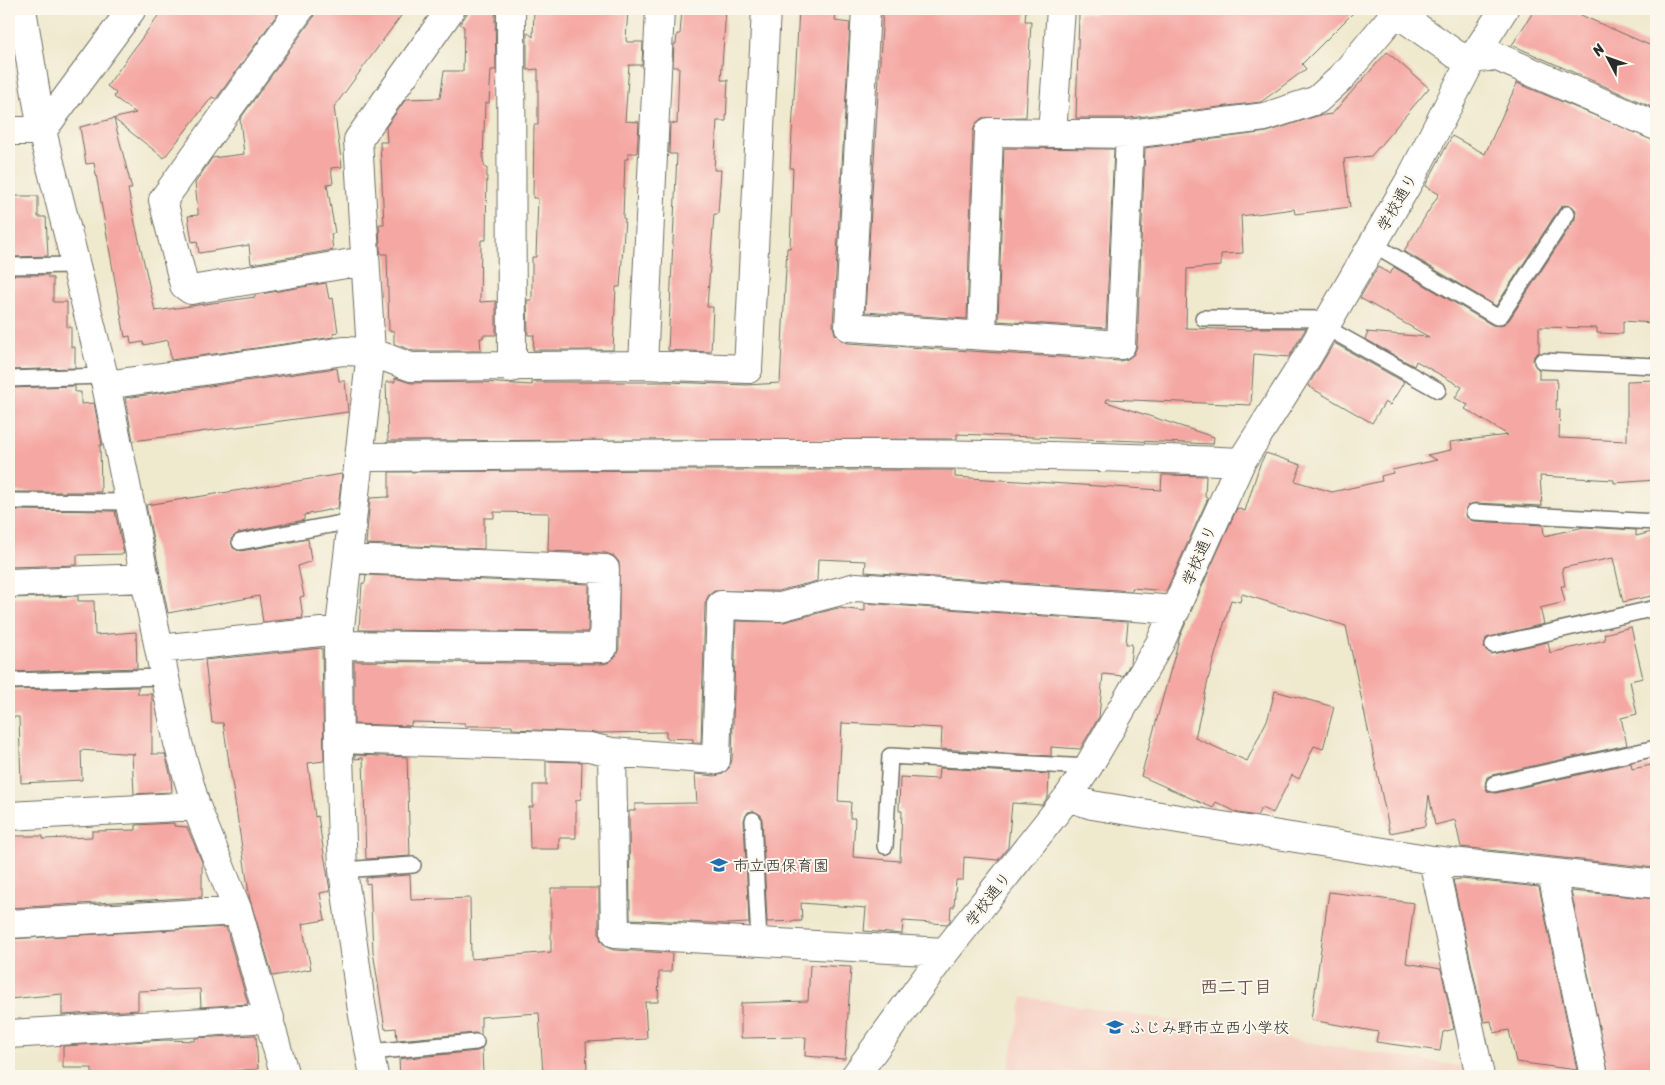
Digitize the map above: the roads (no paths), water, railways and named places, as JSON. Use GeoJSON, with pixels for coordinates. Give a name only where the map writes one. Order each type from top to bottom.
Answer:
{"type":"FeatureCollection","features":[{"type":"Feature","properties":{"kind":"street"},"geometry":{"type":"LineString","coordinates":[[22,9],[42,131],[104,380],[146,578],[178,743],[196,806],[238,911],[285,1076]]}},
{"type":"Feature","properties":{"kind":"street"},"geometry":{"type":"LineString","coordinates":[[42,131],[132,9]]}},
{"type":"Feature","properties":{"kind":"street"},"geometry":{"type":"LineString","coordinates":[[300,9],[163,200],[184,285],[192,290],[364,261]]}},
{"type":"Feature","properties":{"kind":"street"},"geometry":{"type":"LineString","coordinates":[[372,1064],[361,1004],[344,870],[339,739],[339,638],[371,352],[358,140],[451,9]]}},
{"type":"Feature","properties":{"kind":"street"},"geometry":{"type":"LineString","coordinates":[[511,9],[512,368]]}},
{"type":"Feature","properties":{"kind":"street"},"geometry":{"type":"LineString","coordinates":[[643,366],[660,9]]}},
{"type":"Feature","properties":{"kind":"street"},"geometry":{"type":"LineString","coordinates":[[104,380],[344,350],[371,352],[412,367],[643,366],[748,368],[766,9]]}},
{"type":"Feature","properties":{"kind":"street"},"geometry":{"type":"LineString","coordinates":[[866,9],[849,327],[1120,344],[1130,134]]}},
{"type":"Feature","properties":{"kind":"street"},"geometry":{"type":"LineString","coordinates":[[1052,133],[1061,9]]}},
{"type":"Feature","properties":{"kind":"street","name":"学校通り"},"geometry":{"type":"LineString","coordinates":[[855,1076],[945,952],[1068,797],[1088,767],[1160,643],[1241,462],[1327,323],[1373,244],[1411,178],[1472,59],[1504,9]]}},
{"type":"Feature","properties":{"kind":"street"},"geometry":{"type":"LineString","coordinates":[[982,336],[989,132],[1130,134],[1265,117],[1317,100],[1341,78],[1394,10],[1457,55],[1472,59],[1495,56],[1656,126]]}},
{"type":"Feature","properties":{"kind":"street"},"geometry":{"type":"LineString","coordinates":[[9,131],[42,131]]}},
{"type":"Feature","properties":{"kind":"street"},"geometry":{"type":"LineString","coordinates":[[359,457],[826,453],[1100,456],[1241,462]]}},
{"type":"Feature","properties":{"kind":"street"},"geometry":{"type":"LineString","coordinates":[[160,649],[339,638],[602,648],[605,569],[348,558]]}},
{"type":"Feature","properties":{"kind":"street"},"geometry":{"type":"LineString","coordinates":[[9,583],[146,578]]}},
{"type":"Feature","properties":{"kind":"street"},"geometry":{"type":"LineString","coordinates":[[339,739],[589,747],[612,752],[716,760],[721,605],[780,607],[856,587],[1176,610]]}},
{"type":"Feature","properties":{"kind":"street"},"geometry":{"type":"LineString","coordinates":[[612,752],[615,934],[945,952]]}},
{"type":"Feature","properties":{"kind":"street"},"geometry":{"type":"LineString","coordinates":[[1068,797],[1092,806],[1433,860],[1656,884]]}},
{"type":"Feature","properties":{"kind":"street"},"geometry":{"type":"LineString","coordinates":[[9,816],[196,806]]}},
{"type":"Feature","properties":{"kind":"street"},"geometry":{"type":"LineString","coordinates":[[1433,860],[1480,1076]]}},
{"type":"Feature","properties":{"kind":"street"},"geometry":{"type":"LineString","coordinates":[[1552,874],[1594,1076]]}},
{"type":"Feature","properties":{"kind":"street"},"geometry":{"type":"LineString","coordinates":[[9,924],[238,911]]}},
{"type":"Feature","properties":{"kind":"street"},"geometry":{"type":"LineString","coordinates":[[9,1034],[270,1018]]}},
{"type":"Feature","properties":{"kind":"lane"},"geometry":{"type":"LineString","coordinates":[[1373,244],[1497,317],[1501,315],[1567,214]]}},
{"type":"Feature","properties":{"kind":"lane"},"geometry":{"type":"LineString","coordinates":[[9,266],[76,265]]}},
{"type":"Feature","properties":{"kind":"lane"},"geometry":{"type":"LineString","coordinates":[[1203,318],[1327,323],[1438,390]]}},
{"type":"Feature","properties":{"kind":"lane"},"geometry":{"type":"LineString","coordinates":[[1542,362],[1656,366]]}},
{"type":"Feature","properties":{"kind":"lane"},"geometry":{"type":"LineString","coordinates":[[9,379],[104,380]]}},
{"type":"Feature","properties":{"kind":"lane"},"geometry":{"type":"LineString","coordinates":[[9,501],[130,502]]}},
{"type":"Feature","properties":{"kind":"lane"},"geometry":{"type":"LineString","coordinates":[[1474,512],[1656,522]]}},
{"type":"Feature","properties":{"kind":"lane"},"geometry":{"type":"LineString","coordinates":[[240,542],[352,521]]}},
{"type":"Feature","properties":{"kind":"lane"},"geometry":{"type":"LineString","coordinates":[[1493,645],[1656,608]]}},
{"type":"Feature","properties":{"kind":"lane"},"geometry":{"type":"LineString","coordinates":[[9,681],[165,677]]}},
{"type":"Feature","properties":{"kind":"lane"},"geometry":{"type":"LineString","coordinates":[[1494,784],[1656,748]]}},
{"type":"Feature","properties":{"kind":"lane"},"geometry":{"type":"LineString","coordinates":[[885,846],[890,756],[1088,767]]}},
{"type":"Feature","properties":{"kind":"lane"},"geometry":{"type":"LineString","coordinates":[[753,820],[759,942]]}},
{"type":"Feature","properties":{"kind":"lane"},"geometry":{"type":"LineString","coordinates":[[344,870],[413,865]]}},
{"type":"Feature","properties":{"kind":"lane"},"geometry":{"type":"LineString","coordinates":[[372,1064],[476,1042]]}},
{"type":"Feature","properties":{"kind":"place","name":"市立西保育園"},"geometry":{"type":"Point","coordinates":[719,865]}},
{"type":"Feature","properties":{"kind":"place","name":"ふじみ野市立西小学校"},"geometry":{"type":"Point","coordinates":[1115,1027]}},
{"type":"Feature","properties":{"kind":"district","name":"西二丁目"},"geometry":{"type":"Point","coordinates":[1236,987]}}]}
